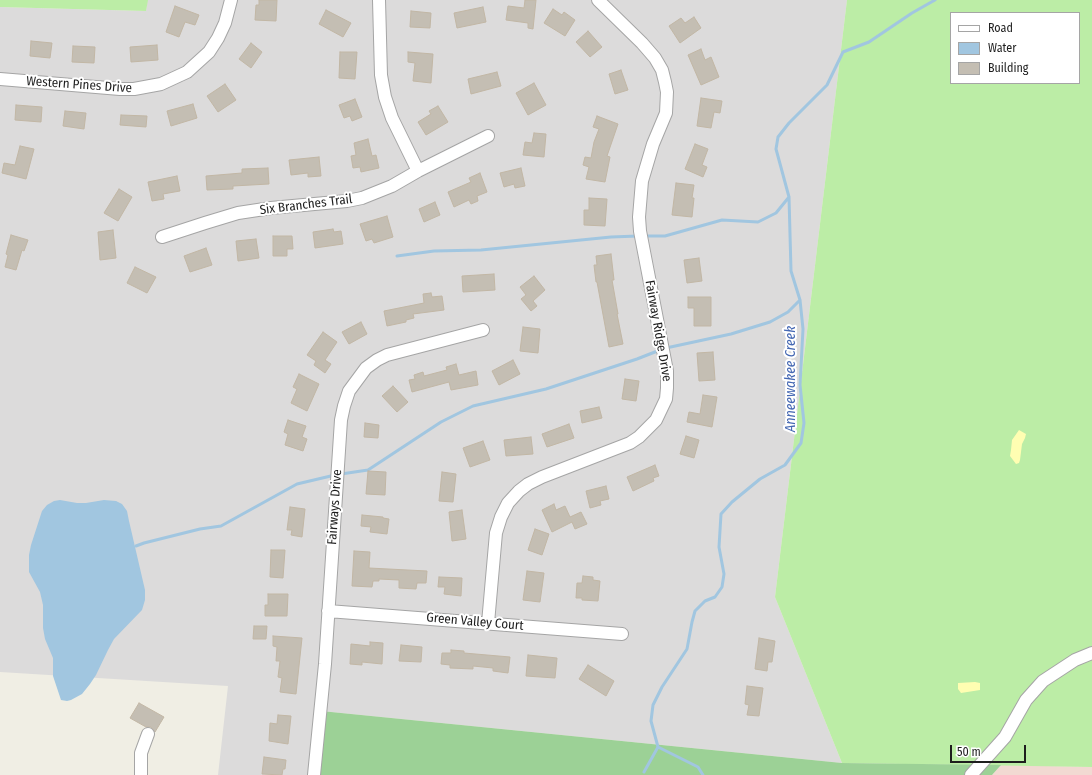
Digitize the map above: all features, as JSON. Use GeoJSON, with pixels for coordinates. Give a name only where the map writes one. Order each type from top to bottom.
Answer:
{"type":"FeatureCollection","features":[{"type":"Feature","properties":{"kind":"street","name":"Western Pines Drive"},"geometry":{"type":"LineString","coordinates":[[0,79],[134,90],[149,88],[187,72],[209,52],[225,23],[231,0]]}},
{"type":"Feature","properties":{"kind":"street"},"geometry":{"type":"LineString","coordinates":[[379,0],[381,75],[385,97],[392,118],[418,171]]}},
{"type":"Feature","properties":{"kind":"street","name":"Fairway Ridge Drive"},"geometry":{"type":"LineString","coordinates":[[488,623],[496,533],[501,517],[508,503],[528,484],[630,443],[639,437],[656,420],[662,410],[668,388],[667,371],[640,231],[639,217],[642,181],[653,144],[666,113],[667,98],[665,82],[662,70],[655,58],[642,43],[598,0]]}},
{"type":"Feature","properties":{"kind":"street","name":"Six Branches Trail"},"geometry":{"type":"LineString","coordinates":[[162,237],[205,222],[238,213],[362,198],[392,186],[418,171],[488,136]]}},
{"type":"Feature","properties":{"kind":"street","name":"Fairways Drive"},"geometry":{"type":"LineString","coordinates":[[314,775],[321,711],[341,420],[349,391],[366,368],[387,355],[483,330]]}},
{"type":"Feature","properties":{"kind":"street","name":"Green Valley Court"},"geometry":{"type":"LineString","coordinates":[[328,611],[622,634]]}},
{"type":"Feature","properties":{"kind":"street"},"geometry":{"type":"LineString","coordinates":[[971,775],[1004,737],[1026,700],[1043,681],[1075,660],[1092,653]]}},
{"type":"Feature","properties":{"kind":"street"},"geometry":{"type":"LineString","coordinates":[[141,775],[140,753],[148,734]]}},
{"type":"Feature","properties":{"kind":"shaded area"},"geometry":{"type":"Polygon","coordinates":[[[147,0],[847,0],[775,597],[842,763],[321,711],[314,775],[218,775],[228,686],[0,672],[0,7],[146,11],[147,0]]]}},
{"type":"Feature","properties":{"kind":"shaded area"},"geometry":{"type":"Polygon","coordinates":[[[1001,765],[1092,767],[1092,775],[992,775],[1001,765]]]}},
{"type":"Feature","properties":{"kind":"green space"},"geometry":{"type":"Polygon","coordinates":[[[0,0],[148,0],[146,11],[0,7],[0,0]]]}},
{"type":"Feature","properties":{"kind":"green space"},"geometry":{"type":"Polygon","coordinates":[[[847,0],[1092,0],[1092,767],[842,763],[775,597],[847,0]]]}},
{"type":"Feature","properties":{"kind":"green space"},"geometry":{"type":"Polygon","coordinates":[[[321,711],[842,763],[1001,765],[992,775],[314,775],[321,711]]]}},
{"type":"Feature","properties":{"kind":"sand"},"geometry":{"type":"Polygon","coordinates":[[[1019,430],[1026,434],[1022,444],[1019,463],[1016,464],[1010,456],[1012,440],[1019,430]]]}},
{"type":"Feature","properties":{"kind":"sand"},"geometry":{"type":"Polygon","coordinates":[[[958,683],[980,683],[980,690],[961,693],[958,689],[958,683]]]}},
{"type":"Feature","properties":{"kind":"water"},"geometry":{"type":"Polygon","coordinates":[[[60,500],[86,503],[104,500],[116,501],[122,504],[127,511],[145,590],[145,600],[142,610],[114,639],[90,684],[82,694],[67,701],[61,700],[53,676],[53,658],[45,639],[43,628],[43,605],[40,592],[29,572],[29,555],[31,545],[42,511],[47,505],[54,501],[60,500]]]}},
{"type":"Feature","properties":{"kind":"building"},"geometry":{"type":"Polygon","coordinates":[[[259,0],[277,0],[276,21],[255,20],[256,5],[259,5],[259,0]]]}},
{"type":"Feature","properties":{"kind":"building"},"geometry":{"type":"Polygon","coordinates":[[[525,0],[536,0],[533,29],[528,28],[528,23],[506,20],[508,6],[524,8],[525,0]]]}},
{"type":"Feature","properties":{"kind":"building"},"geometry":{"type":"Polygon","coordinates":[[[175,6],[199,15],[195,25],[185,22],[179,37],[166,32],[175,6]]]}},
{"type":"Feature","properties":{"kind":"building"},"geometry":{"type":"Polygon","coordinates":[[[483,7],[486,22],[457,28],[454,13],[483,7]]]}},
{"type":"Feature","properties":{"kind":"building"},"geometry":{"type":"Polygon","coordinates":[[[553,9],[562,15],[564,12],[575,20],[565,36],[544,23],[553,9]]]}},
{"type":"Feature","properties":{"kind":"building"},"geometry":{"type":"Polygon","coordinates":[[[326,10],[351,23],[343,37],[319,24],[326,10]]]}},
{"type":"Feature","properties":{"kind":"building"},"geometry":{"type":"Polygon","coordinates":[[[411,11],[431,13],[430,28],[410,27],[411,11]]]}},
{"type":"Feature","properties":{"kind":"building"},"geometry":{"type":"Polygon","coordinates":[[[694,17],[701,28],[680,43],[669,26],[681,18],[685,23],[694,17]]]}},
{"type":"Feature","properties":{"kind":"building"},"geometry":{"type":"Polygon","coordinates":[[[588,31],[602,47],[590,57],[576,42],[588,31]]]}},
{"type":"Feature","properties":{"kind":"building"},"geometry":{"type":"Polygon","coordinates":[[[31,41],[52,43],[50,58],[30,56],[31,41]]]}},
{"type":"Feature","properties":{"kind":"building"},"geometry":{"type":"Polygon","coordinates":[[[251,43],[262,52],[251,68],[239,59],[251,43]]]}},
{"type":"Feature","properties":{"kind":"building"},"geometry":{"type":"Polygon","coordinates":[[[157,45],[158,60],[131,62],[130,47],[157,45]]]}},
{"type":"Feature","properties":{"kind":"building"},"geometry":{"type":"Polygon","coordinates":[[[73,46],[95,47],[94,63],[72,62],[73,46]]]}},
{"type":"Feature","properties":{"kind":"building"},"geometry":{"type":"Polygon","coordinates":[[[701,49],[705,60],[711,57],[719,77],[701,85],[688,55],[701,49]]]}},
{"type":"Feature","properties":{"kind":"building"},"geometry":{"type":"Polygon","coordinates":[[[340,52],[357,52],[355,79],[339,78],[340,52]]]}},
{"type":"Feature","properties":{"kind":"building"},"geometry":{"type":"Polygon","coordinates":[[[408,52],[433,54],[431,83],[413,81],[415,63],[408,62],[408,52]]]}},
{"type":"Feature","properties":{"kind":"building"},"geometry":{"type":"Polygon","coordinates":[[[621,70],[628,90],[615,94],[609,74],[621,70]]]}},
{"type":"Feature","properties":{"kind":"building"},"geometry":{"type":"Polygon","coordinates":[[[497,72],[501,86],[471,94],[468,79],[497,72]]]}},
{"type":"Feature","properties":{"kind":"building"},"geometry":{"type":"Polygon","coordinates":[[[534,83],[546,105],[528,115],[516,93],[534,83]]]}},
{"type":"Feature","properties":{"kind":"building"},"geometry":{"type":"Polygon","coordinates":[[[225,84],[236,100],[218,112],[207,96],[225,84]]]}},
{"type":"Feature","properties":{"kind":"building"},"geometry":{"type":"Polygon","coordinates":[[[701,98],[722,101],[720,113],[714,112],[711,128],[697,126],[701,98]]]}},
{"type":"Feature","properties":{"kind":"building"},"geometry":{"type":"Polygon","coordinates":[[[355,99],[362,117],[352,121],[350,116],[344,118],[339,105],[355,99]]]}},
{"type":"Feature","properties":{"kind":"building"},"geometry":{"type":"Polygon","coordinates":[[[193,104],[197,118],[171,126],[167,111],[193,104]]]}},
{"type":"Feature","properties":{"kind":"building"},"geometry":{"type":"Polygon","coordinates":[[[16,105],[42,107],[41,122],[15,120],[16,105]]]}},
{"type":"Feature","properties":{"kind":"building"},"geometry":{"type":"Polygon","coordinates":[[[438,106],[448,122],[426,135],[418,122],[431,114],[429,111],[438,106]]]}},
{"type":"Feature","properties":{"kind":"building"},"geometry":{"type":"Polygon","coordinates":[[[65,111],[86,113],[84,129],[63,126],[65,111]]]}},
{"type":"Feature","properties":{"kind":"building"},"geometry":{"type":"Polygon","coordinates":[[[121,115],[147,116],[146,127],[120,125],[121,115]]]}},
{"type":"Feature","properties":{"kind":"building"},"geometry":{"type":"Polygon","coordinates":[[[597,116],[618,124],[607,156],[610,157],[605,182],[586,179],[589,167],[583,165],[585,157],[591,158],[594,142],[599,129],[593,127],[597,116]]]}},
{"type":"Feature","properties":{"kind":"building"},"geometry":{"type":"Polygon","coordinates":[[[534,133],[546,134],[544,157],[523,155],[525,142],[532,143],[534,133]]]}},
{"type":"Feature","properties":{"kind":"building"},"geometry":{"type":"Polygon","coordinates":[[[368,139],[372,156],[376,155],[379,168],[361,172],[360,167],[353,168],[351,156],[356,155],[354,143],[368,139]]]}},
{"type":"Feature","properties":{"kind":"building"},"geometry":{"type":"Polygon","coordinates":[[[695,144],[708,149],[702,165],[707,167],[703,177],[685,169],[695,144]]]}},
{"type":"Feature","properties":{"kind":"building"},"geometry":{"type":"Polygon","coordinates":[[[20,146],[34,149],[26,179],[2,173],[4,163],[15,165],[20,146]]]}},
{"type":"Feature","properties":{"kind":"building"},"geometry":{"type":"Polygon","coordinates":[[[319,157],[321,176],[308,177],[308,173],[291,175],[289,160],[319,157]]]}},
{"type":"Feature","properties":{"kind":"building"},"geometry":{"type":"Polygon","coordinates":[[[268,168],[269,184],[233,186],[233,189],[207,190],[206,176],[242,173],[242,169],[268,168]]]}},
{"type":"Feature","properties":{"kind":"building"},"geometry":{"type":"Polygon","coordinates":[[[521,168],[525,186],[515,188],[514,184],[504,187],[500,173],[521,168]]]}},
{"type":"Feature","properties":{"kind":"building"},"geometry":{"type":"Polygon","coordinates":[[[480,173],[487,192],[477,196],[478,201],[471,204],[469,200],[454,207],[448,192],[471,182],[469,178],[480,173]]]}},
{"type":"Feature","properties":{"kind":"building"},"geometry":{"type":"Polygon","coordinates":[[[177,176],[180,191],[163,194],[164,199],[152,201],[148,182],[177,176]]]}},
{"type":"Feature","properties":{"kind":"building"},"geometry":{"type":"Polygon","coordinates":[[[676,183],[694,185],[692,217],[672,215],[676,183]]]}},
{"type":"Feature","properties":{"kind":"building"},"geometry":{"type":"Polygon","coordinates":[[[119,189],[132,197],[118,221],[104,213],[119,189]]]}},
{"type":"Feature","properties":{"kind":"building"},"geometry":{"type":"Polygon","coordinates":[[[589,198],[607,199],[605,226],[584,225],[584,210],[589,210],[589,198]]]}},
{"type":"Feature","properties":{"kind":"building"},"geometry":{"type":"Polygon","coordinates":[[[435,202],[440,215],[424,222],[419,209],[435,202]]]}},
{"type":"Feature","properties":{"kind":"building"},"geometry":{"type":"Polygon","coordinates":[[[387,216],[393,237],[374,243],[372,239],[366,241],[360,224],[387,216]]]}},
{"type":"Feature","properties":{"kind":"building"},"geometry":{"type":"Polygon","coordinates":[[[333,229],[334,232],[341,231],[343,244],[315,248],[313,232],[333,229]]]}},
{"type":"Feature","properties":{"kind":"building"},"geometry":{"type":"Polygon","coordinates":[[[113,230],[116,258],[100,260],[98,232],[113,230]]]}},
{"type":"Feature","properties":{"kind":"building"},"geometry":{"type":"Polygon","coordinates":[[[11,235],[28,240],[24,251],[22,250],[16,270],[5,267],[8,255],[6,254],[11,235]]]}},
{"type":"Feature","properties":{"kind":"building"},"geometry":{"type":"Polygon","coordinates":[[[273,236],[292,236],[293,249],[287,249],[287,256],[273,256],[273,236]]]}},
{"type":"Feature","properties":{"kind":"building"},"geometry":{"type":"Polygon","coordinates":[[[256,239],[259,258],[238,261],[236,241],[256,239]]]}},
{"type":"Feature","properties":{"kind":"building"},"geometry":{"type":"Polygon","coordinates":[[[206,248],[212,265],[190,272],[184,256],[206,248]]]}},
{"type":"Feature","properties":{"kind":"building"},"geometry":{"type":"Polygon","coordinates":[[[611,254],[614,280],[612,280],[623,344],[609,347],[594,265],[597,265],[596,256],[611,254]]]}},
{"type":"Feature","properties":{"kind":"building"},"geometry":{"type":"Polygon","coordinates":[[[699,258],[702,281],[687,283],[684,260],[699,258]]]}},
{"type":"Feature","properties":{"kind":"building"},"geometry":{"type":"Polygon","coordinates":[[[135,267],[156,277],[147,293],[127,283],[135,267]]]}},
{"type":"Feature","properties":{"kind":"building"},"geometry":{"type":"Polygon","coordinates":[[[494,274],[495,290],[463,292],[462,276],[494,274]]]}},
{"type":"Feature","properties":{"kind":"building"},"geometry":{"type":"Polygon","coordinates":[[[534,276],[545,290],[533,301],[537,306],[531,311],[521,299],[526,295],[520,287],[534,276]]]}},
{"type":"Feature","properties":{"kind":"building"},"geometry":{"type":"Polygon","coordinates":[[[431,293],[432,297],[442,296],[444,310],[413,314],[414,318],[406,320],[406,322],[387,326],[384,311],[424,303],[423,294],[431,293]]]}},
{"type":"Feature","properties":{"kind":"building"},"geometry":{"type":"Polygon","coordinates":[[[688,297],[711,297],[711,326],[694,326],[694,308],[688,308],[688,297]]]}},
{"type":"Feature","properties":{"kind":"building"},"geometry":{"type":"Polygon","coordinates":[[[361,322],[367,334],[349,344],[342,332],[361,322]]]}},
{"type":"Feature","properties":{"kind":"building"},"geometry":{"type":"Polygon","coordinates":[[[523,327],[540,329],[538,353],[520,351],[523,327]]]}},
{"type":"Feature","properties":{"kind":"building"},"geometry":{"type":"Polygon","coordinates":[[[323,332],[337,342],[325,360],[331,364],[325,373],[314,365],[316,361],[307,355],[323,332]]]}},
{"type":"Feature","properties":{"kind":"building"},"geometry":{"type":"Polygon","coordinates":[[[713,352],[715,380],[699,381],[697,353],[713,352]]]}},
{"type":"Feature","properties":{"kind":"building"},"geometry":{"type":"Polygon","coordinates":[[[513,360],[520,374],[499,385],[492,371],[513,360]]]}},
{"type":"Feature","properties":{"kind":"building"},"geometry":{"type":"Polygon","coordinates":[[[456,364],[459,375],[476,371],[478,385],[451,390],[449,382],[412,392],[409,380],[415,379],[414,375],[423,372],[424,376],[447,370],[446,367],[456,364]]]}},
{"type":"Feature","properties":{"kind":"building"},"geometry":{"type":"Polygon","coordinates":[[[299,374],[319,384],[307,411],[291,403],[297,389],[293,387],[299,374]]]}},
{"type":"Feature","properties":{"kind":"building"},"geometry":{"type":"Polygon","coordinates":[[[625,379],[639,381],[636,401],[622,399],[625,379]]]}},
{"type":"Feature","properties":{"kind":"building"},"geometry":{"type":"Polygon","coordinates":[[[393,386],[408,402],[397,412],[382,396],[393,386]]]}},
{"type":"Feature","properties":{"kind":"building"},"geometry":{"type":"Polygon","coordinates":[[[703,395],[717,397],[712,427],[687,422],[689,412],[700,414],[703,395]]]}},
{"type":"Feature","properties":{"kind":"building"},"geometry":{"type":"Polygon","coordinates":[[[599,407],[602,418],[582,423],[580,411],[599,407]]]}},
{"type":"Feature","properties":{"kind":"building"},"geometry":{"type":"Polygon","coordinates":[[[288,420],[306,426],[302,437],[307,439],[303,451],[285,445],[288,434],[284,432],[288,420]]]}},
{"type":"Feature","properties":{"kind":"building"},"geometry":{"type":"Polygon","coordinates":[[[365,423],[379,425],[378,438],[364,437],[365,423]]]}},
{"type":"Feature","properties":{"kind":"building"},"geometry":{"type":"Polygon","coordinates":[[[569,424],[574,438],[547,447],[542,434],[569,424]]]}},
{"type":"Feature","properties":{"kind":"building"},"geometry":{"type":"Polygon","coordinates":[[[686,436],[699,440],[694,458],[680,454],[686,436]]]}},
{"type":"Feature","properties":{"kind":"building"},"geometry":{"type":"Polygon","coordinates":[[[531,437],[533,454],[506,456],[504,440],[531,437]]]}},
{"type":"Feature","properties":{"kind":"building"},"geometry":{"type":"Polygon","coordinates":[[[483,441],[490,460],[470,467],[463,448],[483,441]]]}},
{"type":"Feature","properties":{"kind":"building"},"geometry":{"type":"Polygon","coordinates":[[[655,465],[659,476],[653,478],[654,481],[633,491],[627,477],[655,465]]]}},
{"type":"Feature","properties":{"kind":"building"},"geometry":{"type":"Polygon","coordinates":[[[368,471],[386,472],[385,495],[366,494],[368,471]]]}},
{"type":"Feature","properties":{"kind":"building"},"geometry":{"type":"Polygon","coordinates":[[[442,472],[456,474],[453,502],[439,501],[442,472]]]}},
{"type":"Feature","properties":{"kind":"building"},"geometry":{"type":"Polygon","coordinates":[[[606,486],[609,499],[600,501],[601,505],[590,508],[586,491],[606,486]]]}},
{"type":"Feature","properties":{"kind":"building"},"geometry":{"type":"Polygon","coordinates":[[[554,504],[556,510],[565,506],[570,517],[581,512],[587,524],[575,529],[572,522],[552,532],[542,510],[554,504]]]}},
{"type":"Feature","properties":{"kind":"building"},"geometry":{"type":"Polygon","coordinates":[[[290,507],[305,509],[302,537],[291,535],[292,530],[287,530],[290,507]]]}},
{"type":"Feature","properties":{"kind":"building"},"geometry":{"type":"Polygon","coordinates":[[[462,510],[466,539],[452,541],[449,512],[462,510]]]}},
{"type":"Feature","properties":{"kind":"building"},"geometry":{"type":"Polygon","coordinates":[[[362,515],[389,519],[387,534],[370,532],[371,527],[361,526],[362,515]]]}},
{"type":"Feature","properties":{"kind":"building"},"geometry":{"type":"Polygon","coordinates":[[[535,529],[549,534],[542,555],[528,550],[535,529]]]}},
{"type":"Feature","properties":{"kind":"building"},"geometry":{"type":"Polygon","coordinates":[[[271,550],[285,550],[283,578],[270,577],[271,550]]]}},
{"type":"Feature","properties":{"kind":"building"},"geometry":{"type":"Polygon","coordinates":[[[354,551],[370,552],[369,568],[427,571],[426,583],[417,583],[416,589],[399,588],[399,580],[379,579],[379,581],[373,581],[372,587],[352,586],[354,551]]]}},
{"type":"Feature","properties":{"kind":"building"},"geometry":{"type":"Polygon","coordinates":[[[527,571],[544,573],[540,602],[523,600],[527,571]]]}},
{"type":"Feature","properties":{"kind":"building"},"geometry":{"type":"Polygon","coordinates":[[[583,576],[593,577],[593,580],[600,581],[598,601],[576,598],[577,583],[582,583],[583,576]]]}},
{"type":"Feature","properties":{"kind":"building"},"geometry":{"type":"Polygon","coordinates":[[[439,577],[462,578],[461,596],[444,594],[445,587],[438,587],[439,577]]]}},
{"type":"Feature","properties":{"kind":"building"},"geometry":{"type":"Polygon","coordinates":[[[268,594],[288,594],[287,616],[265,616],[265,605],[268,605],[268,594]]]}},
{"type":"Feature","properties":{"kind":"building"},"geometry":{"type":"Polygon","coordinates":[[[254,626],[267,626],[266,639],[253,639],[254,626]]]}},
{"type":"Feature","properties":{"kind":"building"},"geometry":{"type":"Polygon","coordinates":[[[273,636],[302,638],[296,694],[280,692],[282,678],[278,677],[280,661],[276,661],[277,647],[273,646],[273,636]]]}},
{"type":"Feature","properties":{"kind":"building"},"geometry":{"type":"Polygon","coordinates":[[[759,638],[775,641],[772,662],[768,662],[767,671],[755,669],[759,638]]]}},
{"type":"Feature","properties":{"kind":"building"},"geometry":{"type":"Polygon","coordinates":[[[370,642],[383,643],[382,664],[362,662],[362,665],[350,664],[351,644],[370,646],[370,642]]]}},
{"type":"Feature","properties":{"kind":"building"},"geometry":{"type":"Polygon","coordinates":[[[401,645],[422,647],[421,662],[399,661],[401,645]]]}},
{"type":"Feature","properties":{"kind":"building"},"geometry":{"type":"Polygon","coordinates":[[[451,650],[464,651],[464,653],[510,657],[508,673],[493,671],[493,668],[473,666],[473,669],[450,668],[450,665],[441,664],[442,653],[451,653],[451,650]]]}},
{"type":"Feature","properties":{"kind":"building"},"geometry":{"type":"Polygon","coordinates":[[[528,655],[557,658],[555,678],[526,676],[528,655]]]}},
{"type":"Feature","properties":{"kind":"building"},"geometry":{"type":"Polygon","coordinates":[[[588,665],[614,681],[606,696],[579,679],[588,665]]]}},
{"type":"Feature","properties":{"kind":"building"},"geometry":{"type":"Polygon","coordinates":[[[747,686],[763,688],[759,716],[747,715],[749,705],[745,704],[747,686]]]}},
{"type":"Feature","properties":{"kind":"building"},"geometry":{"type":"Polygon","coordinates":[[[139,703],[164,717],[155,732],[151,727],[146,727],[130,718],[139,703]]]}},
{"type":"Feature","properties":{"kind":"building"},"geometry":{"type":"Polygon","coordinates":[[[278,715],[291,716],[288,744],[269,741],[270,723],[277,724],[278,715]]]}},
{"type":"Feature","properties":{"kind":"building"},"geometry":{"type":"Polygon","coordinates":[[[264,757],[286,760],[285,769],[283,769],[282,775],[262,774],[264,757]]]}},
{"type":"Feature","properties":{"kind":"waterway","name":"Anneewakee Creek"},"geometry":{"type":"LineString","coordinates":[[703,775],[698,767],[658,747],[651,721],[653,705],[662,687],[687,649],[695,611],[705,601],[715,597],[722,587],[724,574],[719,547],[721,514],[732,502],[760,479],[785,465],[801,443],[804,423],[800,385],[803,329],[800,300],[791,271],[789,197],[776,149],[778,137],[789,123],[827,85],[843,52],[869,42],[912,13],[935,0]]}},
{"type":"Feature","properties":{"kind":"waterway"},"geometry":{"type":"LineString","coordinates":[[644,236],[665,236],[722,220],[758,222],[776,213],[789,197]]}},
{"type":"Feature","properties":{"kind":"waterway"},"geometry":{"type":"LineString","coordinates":[[397,256],[434,251],[481,250],[611,237],[638,236]]}},
{"type":"Feature","properties":{"kind":"waterway"},"geometry":{"type":"LineString","coordinates":[[666,348],[731,334],[770,322],[788,312],[800,300]]}},
{"type":"Feature","properties":{"kind":"waterway"},"geometry":{"type":"LineString","coordinates":[[341,474],[368,470],[441,422],[473,406],[546,389],[660,350]]}},
{"type":"Feature","properties":{"kind":"waterway"},"geometry":{"type":"LineString","coordinates":[[136,546],[200,529],[221,526],[297,484],[335,475]]}},
{"type":"Feature","properties":{"kind":"waterway"},"geometry":{"type":"LineString","coordinates":[[644,772],[658,747]]}}]}
